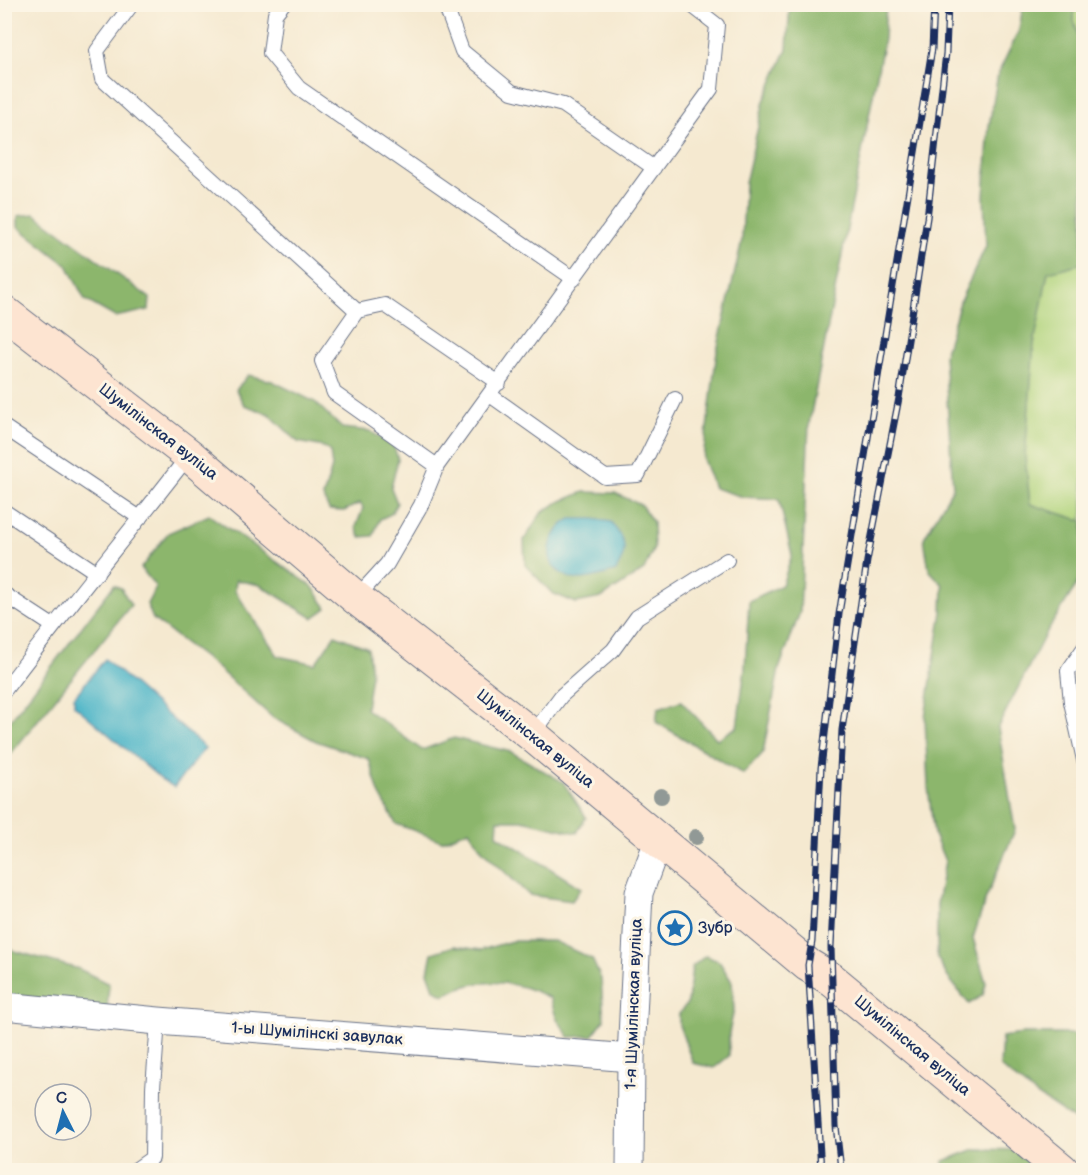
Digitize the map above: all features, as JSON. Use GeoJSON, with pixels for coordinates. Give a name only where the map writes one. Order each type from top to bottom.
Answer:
{"type":"FeatureCollection","features":[{"type":"Feature","properties":{"kind":"main road","name":"Шумілінская вуліца"},"geometry":{"type":"LineString","coordinates":[[4,312],[189,455],[356,597],[532,735],[808,965],[831,979],[1062,1170]]}},
{"type":"Feature","properties":{"kind":"street","name":"1-я Шумілінская вуліца"},"geometry":{"type":"LineString","coordinates":[[630,1170],[631,1058],[639,893],[658,841]]}},
{"type":"Feature","properties":{"kind":"street","name":"1-ы Шумілінскі завулак"},"geometry":{"type":"LineString","coordinates":[[4,1006],[158,1021],[631,1058]]}},
{"type":"Feature","properties":{"kind":"lane"},"geometry":{"type":"LineString","coordinates":[[132,4],[97,51],[102,79],[357,311]]}},
{"type":"Feature","properties":{"kind":"lane"},"geometry":{"type":"LineString","coordinates":[[283,4],[275,14],[270,53],[299,88],[574,279]]}},
{"type":"Feature","properties":{"kind":"lane"},"geometry":{"type":"LineString","coordinates":[[443,4],[462,51],[512,92],[563,105],[654,168]]}},
{"type":"Feature","properties":{"kind":"lane"},"geometry":{"type":"LineString","coordinates":[[356,597],[387,564],[421,504],[437,466],[711,88],[717,25],[690,4]]}},
{"type":"Feature","properties":{"kind":"lane"},"geometry":{"type":"LineString","coordinates":[[437,466],[334,393],[322,361],[357,311],[385,305],[499,383]]}},
{"type":"Feature","properties":{"kind":"lane"},"geometry":{"type":"LineString","coordinates":[[490,395],[605,477],[638,475],[675,399]]}},
{"type":"Feature","properties":{"kind":"lane"},"geometry":{"type":"LineString","coordinates":[[4,428],[140,518]]}},
{"type":"Feature","properties":{"kind":"lane"},"geometry":{"type":"LineString","coordinates":[[4,691],[189,455]]}},
{"type":"Feature","properties":{"kind":"lane"},"geometry":{"type":"LineString","coordinates":[[4,511],[97,573]]}},
{"type":"Feature","properties":{"kind":"lane"},"geometry":{"type":"LineString","coordinates":[[532,735],[561,696],[613,650],[637,618],[727,560]]}},
{"type":"Feature","properties":{"kind":"lane"},"geometry":{"type":"LineString","coordinates":[[4,594],[53,626]]}},
{"type":"Feature","properties":{"kind":"lane"},"geometry":{"type":"LineString","coordinates":[[1083,648],[1068,671],[1071,702],[1083,760]]}},
{"type":"Feature","properties":{"kind":"lane"},"geometry":{"type":"LineString","coordinates":[[135,1170],[152,1158],[153,1088],[158,1021]]}},
{"type":"Feature","properties":{"kind":"green space"},"geometry":{"type":"Polygon","coordinates":[[[790,4],[886,5],[884,39],[809,424],[800,612],[779,669],[763,753],[743,774],[656,722],[658,708],[681,701],[717,739],[737,727],[745,669],[749,601],[782,585],[792,555],[779,499],[743,497],[714,488],[703,459],[717,351],[742,240],[745,183],[764,101],[787,49],[790,4]]]}},
{"type":"Feature","properties":{"kind":"green space"},"geometry":{"type":"Polygon","coordinates":[[[1023,5],[1075,5],[1073,17],[1084,56],[1083,260],[1079,264],[1048,272],[1034,344],[1025,456],[1030,504],[1083,521],[1083,578],[1046,633],[998,727],[1015,830],[986,898],[973,938],[986,983],[983,995],[969,1004],[947,976],[937,957],[937,904],[945,861],[934,835],[928,787],[925,717],[942,612],[943,585],[929,570],[924,538],[953,488],[944,355],[961,299],[986,246],[984,197],[989,126],[998,74],[1019,30],[1023,5]]]}},
{"type":"Feature","properties":{"kind":"green space"},"geometry":{"type":"Polygon","coordinates":[[[1041,5],[1083,5],[1083,554],[1004,492],[1041,5]]]}},
{"type":"Feature","properties":{"kind":"green space"},"geometry":{"type":"Polygon","coordinates":[[[35,214],[150,298],[149,310],[115,317],[85,300],[67,265],[18,227],[18,216],[35,214]]]}},
{"type":"Feature","properties":{"kind":"green space"},"geometry":{"type":"Polygon","coordinates":[[[248,375],[272,381],[315,402],[342,428],[370,431],[394,447],[398,459],[391,488],[397,503],[391,514],[380,519],[373,536],[360,537],[356,527],[363,508],[360,503],[344,511],[329,510],[323,497],[332,467],[330,452],[324,447],[298,442],[269,414],[244,405],[236,390],[248,375]]]}},
{"type":"Feature","properties":{"kind":"green space"},"geometry":{"type":"Polygon","coordinates":[[[584,492],[615,493],[641,505],[653,522],[654,548],[644,570],[601,598],[576,603],[552,593],[525,565],[524,540],[542,512],[584,492]]]}},
{"type":"Feature","properties":{"kind":"green space"},"geometry":{"type":"Polygon","coordinates":[[[209,515],[312,586],[327,608],[313,618],[260,585],[236,580],[235,591],[278,656],[315,664],[335,635],[368,648],[371,674],[366,709],[422,750],[454,738],[511,752],[563,782],[586,817],[577,833],[522,820],[498,820],[497,835],[581,888],[572,901],[529,895],[482,850],[469,830],[442,841],[396,824],[379,793],[369,759],[316,741],[273,718],[214,665],[153,619],[147,604],[156,587],[141,568],[168,533],[209,515]]]}},
{"type":"Feature","properties":{"kind":"green space"},"geometry":{"type":"Polygon","coordinates":[[[114,585],[121,588],[131,605],[5,761],[5,727],[114,585]]]}},
{"type":"Feature","properties":{"kind":"green space"},"geometry":{"type":"Polygon","coordinates":[[[1083,663],[1083,729],[1078,679],[1083,663]]]}},
{"type":"Feature","properties":{"kind":"green space"},"geometry":{"type":"Polygon","coordinates":[[[512,941],[554,941],[592,959],[601,979],[604,1020],[592,1036],[569,1037],[556,1017],[550,998],[524,987],[484,983],[470,985],[444,995],[434,989],[428,972],[432,953],[454,946],[481,950],[512,941]]]}},
{"type":"Feature","properties":{"kind":"green space"},"geometry":{"type":"Polygon","coordinates":[[[4,948],[79,969],[109,984],[107,1010],[5,1000],[4,948]]]}},
{"type":"Feature","properties":{"kind":"green space"},"geometry":{"type":"Polygon","coordinates":[[[705,956],[719,961],[732,982],[734,1009],[729,1033],[729,1056],[714,1068],[693,1063],[679,1025],[679,1014],[688,1002],[692,967],[705,956]]]}},
{"type":"Feature","properties":{"kind":"green space"},"geometry":{"type":"Polygon","coordinates":[[[1023,1034],[1073,1034],[1083,1039],[1083,1122],[1076,1121],[1038,1096],[1000,1067],[1002,1037],[1023,1034]]]}},
{"type":"Feature","properties":{"kind":"green space"},"geometry":{"type":"Polygon","coordinates":[[[975,1149],[1021,1150],[1063,1170],[941,1170],[944,1161],[975,1149]]]}},
{"type":"Feature","properties":{"kind":"water"},"geometry":{"type":"Polygon","coordinates":[[[571,519],[611,522],[624,546],[623,557],[616,571],[590,578],[574,579],[554,567],[551,560],[551,544],[559,529],[571,519]]]}},
{"type":"Feature","properties":{"kind":"water"},"geometry":{"type":"Polygon","coordinates":[[[105,659],[205,748],[174,787],[162,780],[74,705],[74,697],[105,659]]]}},
{"type":"Feature","properties":{"kind":"railway"},"geometry":{"type":"LineString","coordinates":[[821,1170],[808,965],[812,942],[821,768],[839,614],[932,49],[934,4]]}},
{"type":"Feature","properties":{"kind":"railway"},"geometry":{"type":"LineString","coordinates":[[841,1170],[836,1126],[831,947],[842,730],[867,561],[899,398],[927,218],[946,53],[948,4]]}},
{"type":"Feature","properties":{"kind":"place","name":"Зубр"},"geometry":{"type":"Point","coordinates":[675,928]}}]}
